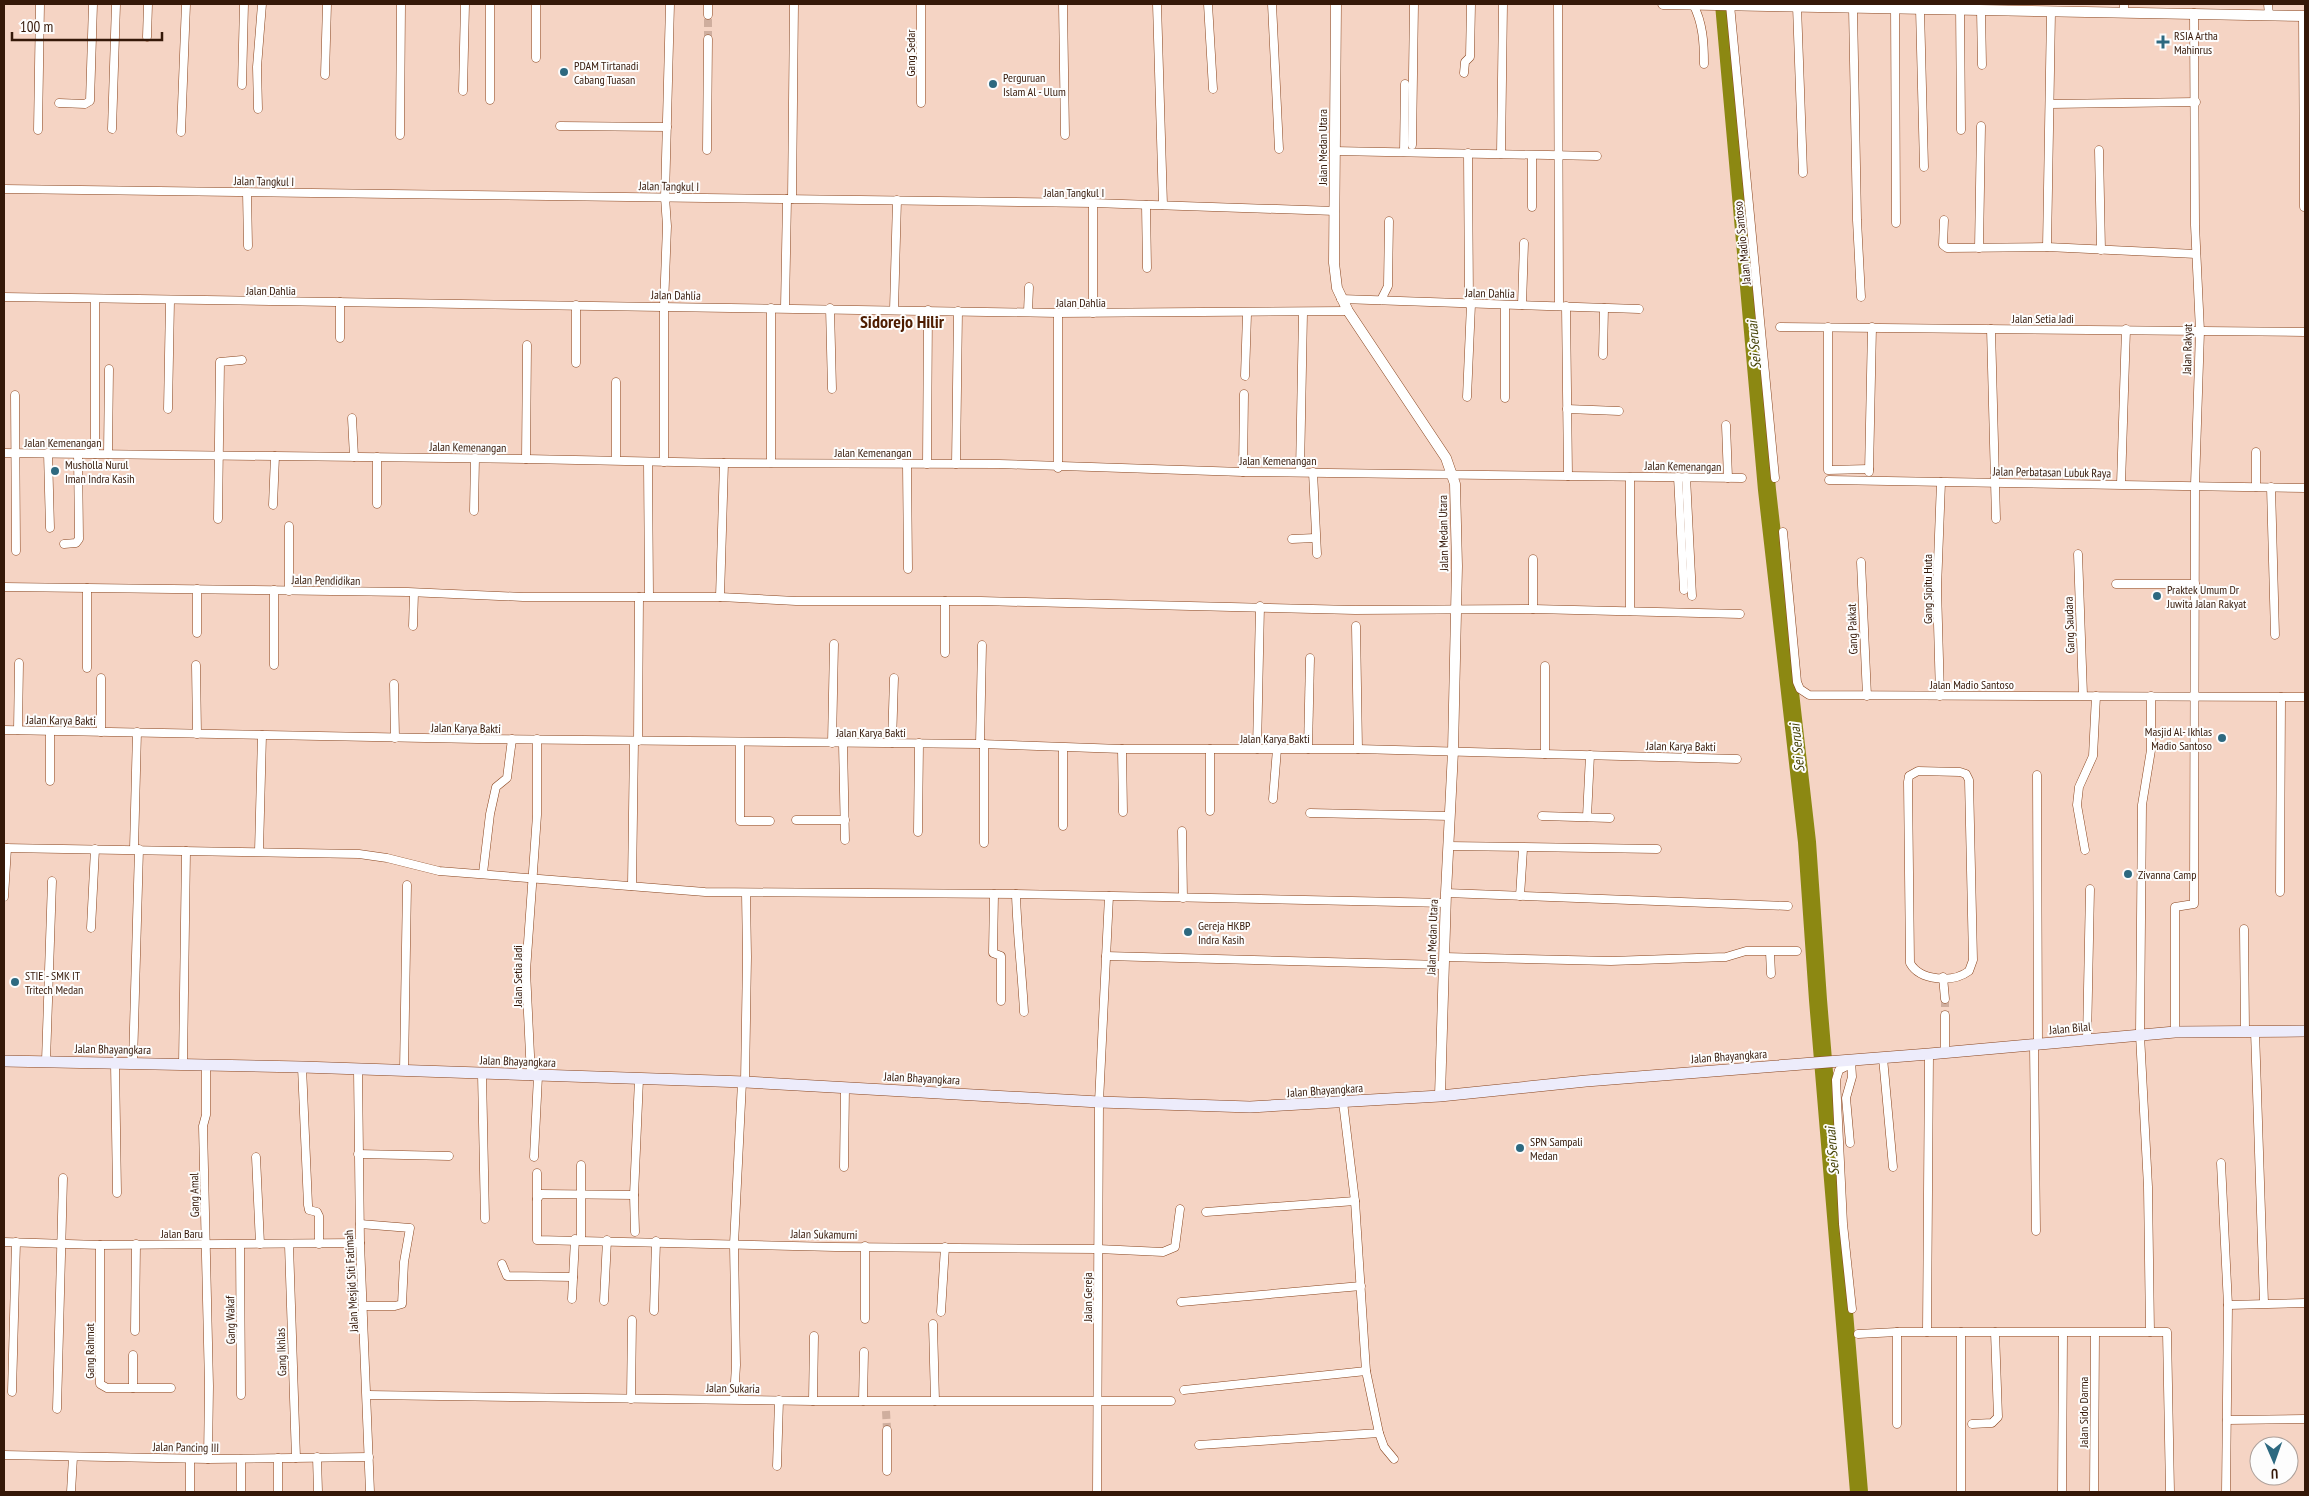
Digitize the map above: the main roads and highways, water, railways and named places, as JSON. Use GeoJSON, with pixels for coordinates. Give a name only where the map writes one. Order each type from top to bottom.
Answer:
{"type":"FeatureCollection","features":[{"type":"Feature","properties":{"kind":"main road","name":"Jalan Bilal"},"geometry":{"type":"LineString","coordinates":[[1838,1061],[1851,1062],[2175,1032],[2305,1031]]}},
{"type":"Feature","properties":{"kind":"main road","name":"Jalan Bhayangkara"},"geometry":{"type":"LineString","coordinates":[[4,1061],[302,1067],[639,1078],[1218,1107],[1440,1096],[1586,1081],[1838,1061]]}},
{"type":"Feature","properties":{"kind":"waterway","name":"Sei Seruai"},"geometry":{"type":"LineString","coordinates":[[1724,4],[1767,490],[1807,842],[1818,1000],[1859,1492]]}},
{"type":"Feature","properties":{"kind":"tunnel"},"geometry":{"type":"LineString","coordinates":[[708,15],[708,39]]}},
{"type":"Feature","properties":{"kind":"tunnel"},"geometry":{"type":"LineString","coordinates":[[1945,999],[1945,1015]]}},
{"type":"Feature","properties":{"kind":"tunnel"},"geometry":{"type":"LineString","coordinates":[[886,1411],[887,1430]]}},
{"type":"Feature","properties":{"kind":"place","name":"RSIA Artha Mahinrus"},"geometry":{"type":"Point","coordinates":[2163,42]}},
{"type":"Feature","properties":{"kind":"place","name":"PDAM Tirtanadi Cabang Tuasan"},"geometry":{"type":"Point","coordinates":[564,72]}},
{"type":"Feature","properties":{"kind":"place","name":"Perguruan Islam Al - Ulum"},"geometry":{"type":"Point","coordinates":[993,84]}},
{"type":"Feature","properties":{"kind":"place","name":"Musholla Nurul Iman Indra Kasih"},"geometry":{"type":"Point","coordinates":[55,471]}},
{"type":"Feature","properties":{"kind":"place","name":"Praktek Umum Dr Juwita Jalan Rakyat"},"geometry":{"type":"Point","coordinates":[2157,596]}},
{"type":"Feature","properties":{"kind":"place","name":"Masjid Al- Ikhlas Madio Santoso"},"geometry":{"type":"Point","coordinates":[2222,738]}},
{"type":"Feature","properties":{"kind":"place","name":"Zivanna Camp"},"geometry":{"type":"Point","coordinates":[2128,874]}},
{"type":"Feature","properties":{"kind":"place","name":"Gereja HKBP Indra Kasih"},"geometry":{"type":"Point","coordinates":[1188,932]}},
{"type":"Feature","properties":{"kind":"place","name":"STIE - SMK IT Tritech Medan"},"geometry":{"type":"Point","coordinates":[15,982]}},
{"type":"Feature","properties":{"kind":"place","name":"SPN Sampali Medan"},"geometry":{"type":"Point","coordinates":[1520,1148]}},
{"type":"Feature","properties":{"kind":"district","name":"Sidorejo Hilir"},"geometry":{"type":"Point","coordinates":[902,321]}}]}
